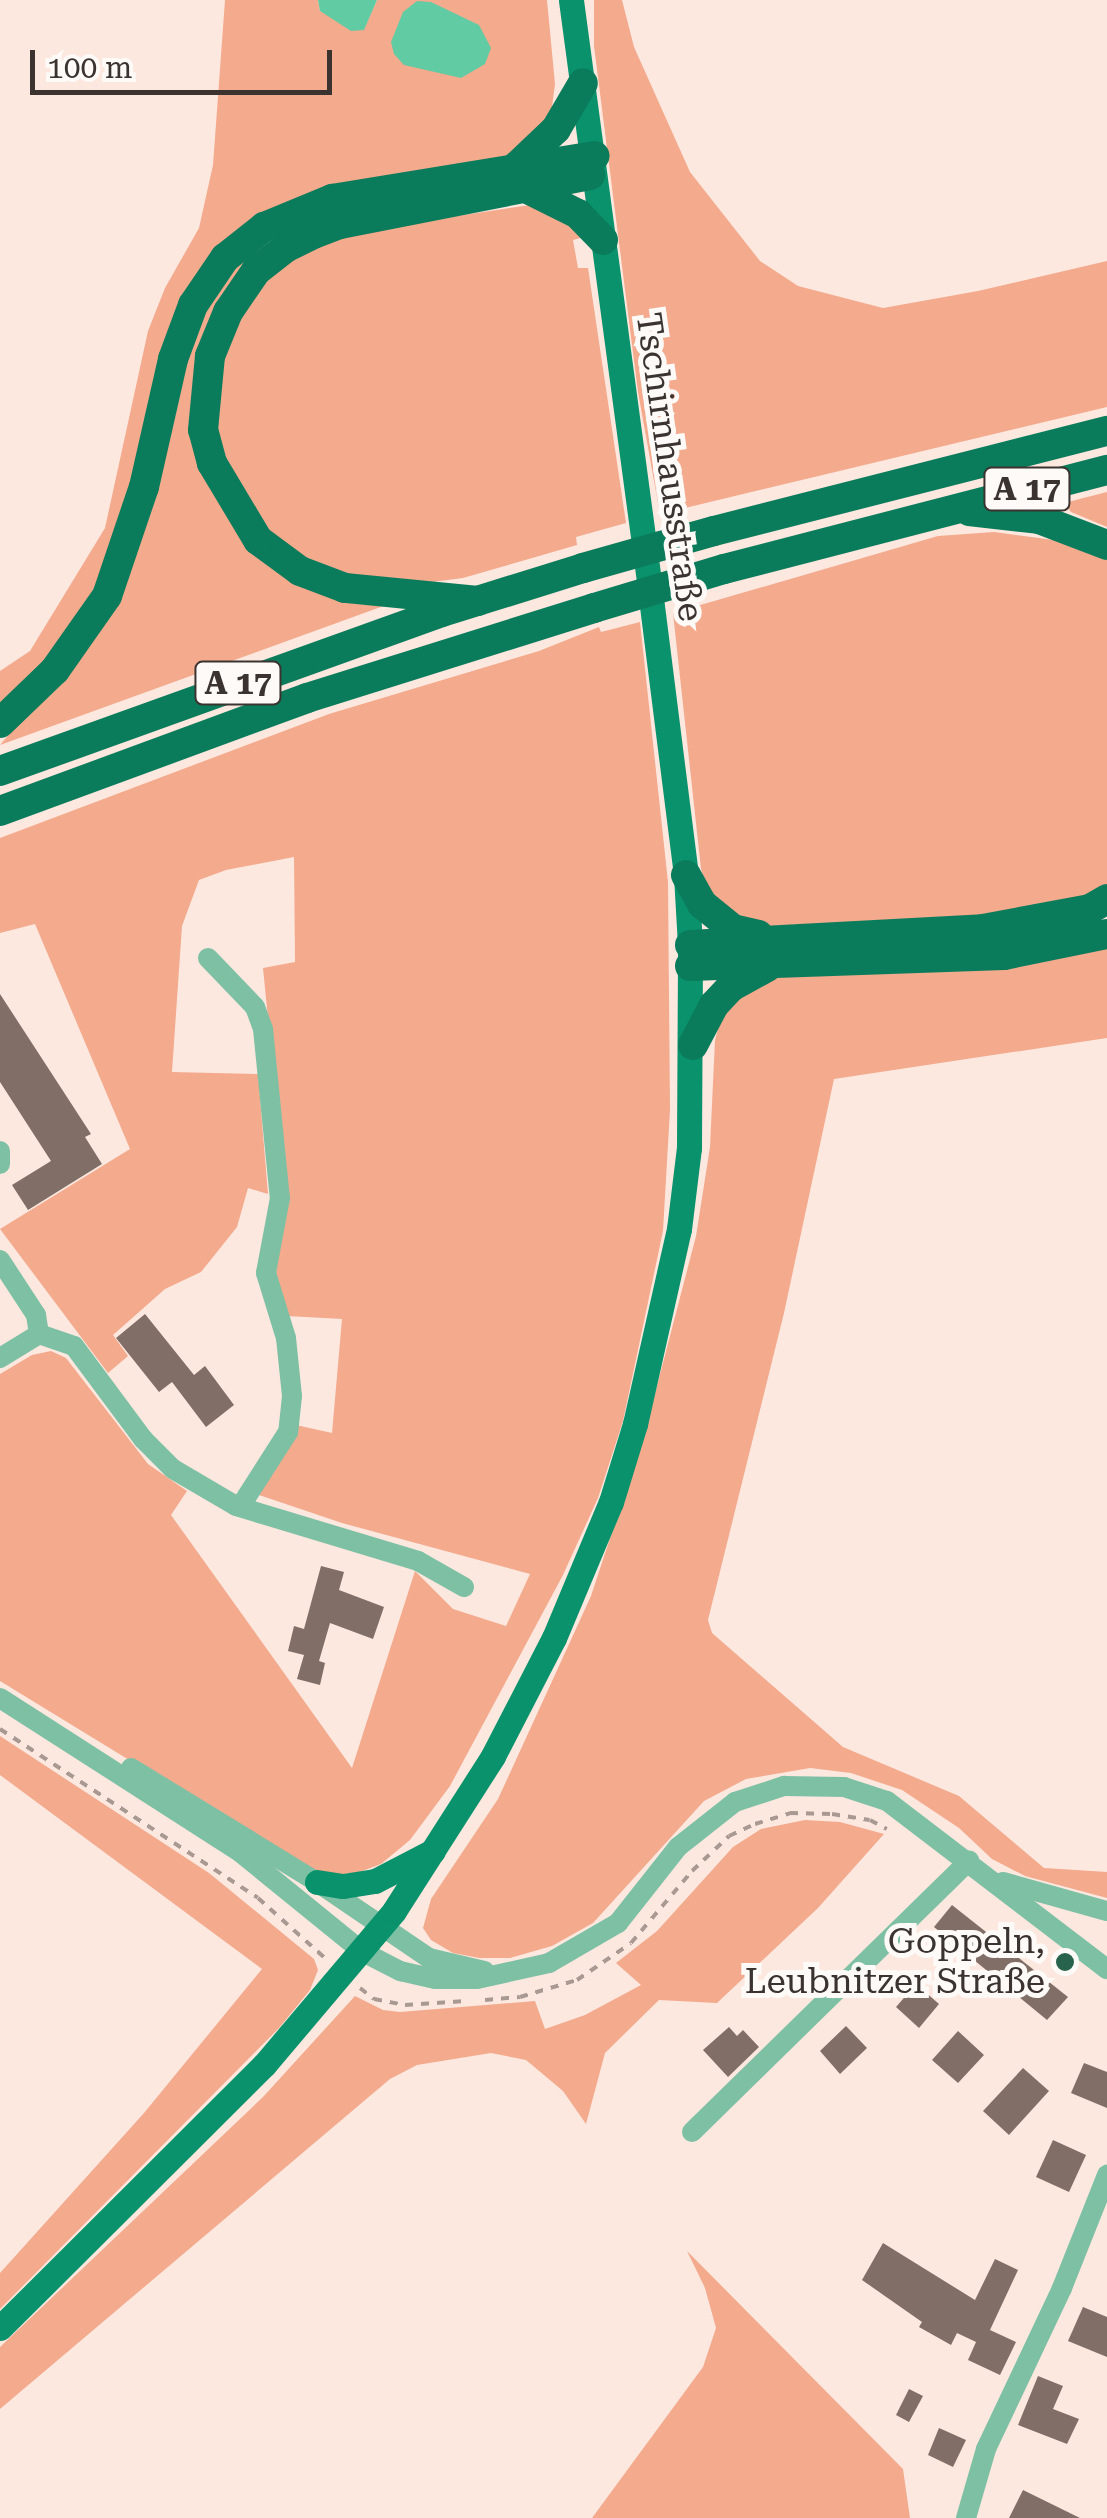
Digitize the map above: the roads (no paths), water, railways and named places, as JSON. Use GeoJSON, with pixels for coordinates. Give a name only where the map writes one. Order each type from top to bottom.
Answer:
{"type":"FeatureCollection","features":[{"type":"Feature","properties":{"kind":"highway"},"geometry":{"type":"LineString","coordinates":[[523,179],[583,83]]}},
{"type":"Feature","properties":{"kind":"highway"},"geometry":{"type":"LineString","coordinates":[[478,600],[345,588],[300,571],[258,540],[212,464],[203,430],[210,356],[228,312],[256,271],[285,248],[340,224],[595,165]]}},
{"type":"Feature","properties":{"kind":"highway"},"geometry":{"type":"LineString","coordinates":[[0,723],[54,670],[107,596],[144,488],[173,359],[194,305],[226,258],[264,227],[332,199],[523,179],[578,214],[603,240]]}},
{"type":"Feature","properties":{"kind":"highway","name":"A 17"},"geometry":{"type":"LineString","coordinates":[[0,771],[118,725],[478,600],[714,531],[1107,431]]}},
{"type":"Feature","properties":{"kind":"highway","name":"A 17"},"geometry":{"type":"LineString","coordinates":[[0,811],[307,698],[594,608],[946,508],[1107,470]]}},
{"type":"Feature","properties":{"kind":"highway"},"geometry":{"type":"LineString","coordinates":[[946,508],[1040,519],[1107,544]]}},
{"type":"Feature","properties":{"kind":"highway"},"geometry":{"type":"LineString","coordinates":[[686,875],[702,904],[733,929],[776,950],[1004,955],[1107,934]]}},
{"type":"Feature","properties":{"kind":"highway"},"geometry":{"type":"LineString","coordinates":[[690,955],[998,927],[1090,910],[1107,899]]}},
{"type":"Feature","properties":{"kind":"highway"},"geometry":{"type":"LineString","coordinates":[[693,1045],[714,1005],[730,986],[776,950]]}},
{"type":"Feature","properties":{"kind":"main road","name":"Tschirnhausstraße"},"geometry":{"type":"LineString","coordinates":[[0,2328],[264,2065],[382,1926],[494,1756],[545,1655],[611,1502],[635,1424],[679,1229],[689,1148],[693,1045],[690,955],[686,875],[571,0]]}},
{"type":"Feature","properties":{"kind":"main road"},"geometry":{"type":"LineString","coordinates":[[317,1882],[343,1886],[375,1881],[432,1850]]}},
{"type":"Feature","properties":{"kind":"street"},"geometry":{"type":"LineString","coordinates":[[208,958],[255,1008],[263,1029],[280,1198],[266,1273],[286,1338],[292,1396],[288,1432],[273,1462],[240,1508]]}},
{"type":"Feature","properties":{"kind":"street"},"geometry":{"type":"LineString","coordinates":[[0,1151],[0,1164]]}},
{"type":"Feature","properties":{"kind":"street"},"geometry":{"type":"LineString","coordinates":[[0,1260],[36,1315],[39,1334]]}},
{"type":"Feature","properties":{"kind":"street"},"geometry":{"type":"LineString","coordinates":[[39,1334],[74,1346],[143,1439],[173,1469],[240,1508],[418,1561],[464,1587]]}},
{"type":"Feature","properties":{"kind":"street"},"geometry":{"type":"LineString","coordinates":[[0,1358],[39,1334]]}},
{"type":"Feature","properties":{"kind":"street"},"geometry":{"type":"LineString","coordinates":[[0,1698],[241,1853],[362,1952],[400,1971],[435,1979],[478,1979],[549,1963],[618,1923],[678,1847],[736,1802],[784,1786],[844,1787],[887,1802],[995,1879],[1052,1929],[1107,1968]]}},
{"type":"Feature","properties":{"kind":"street"},"geometry":{"type":"LineString","coordinates":[[51,1732],[128,1767],[317,1882],[430,1958],[480,1970],[512,1972]]}},
{"type":"Feature","properties":{"kind":"street"},"geometry":{"type":"LineString","coordinates":[[692,2132],[969,1861]]}},
{"type":"Feature","properties":{"kind":"street"},"geometry":{"type":"LineString","coordinates":[[995,1879],[1107,1911]]}},
{"type":"Feature","properties":{"kind":"street"},"geometry":{"type":"LineString","coordinates":[[966,2518],[986,2449],[1100,2216],[1107,2175]]}},
{"type":"Feature","properties":{"kind":"place","name":"Goppeln, Leubnitzer Straße"},"geometry":{"type":"Point","coordinates":[1065,1962]}}]}
